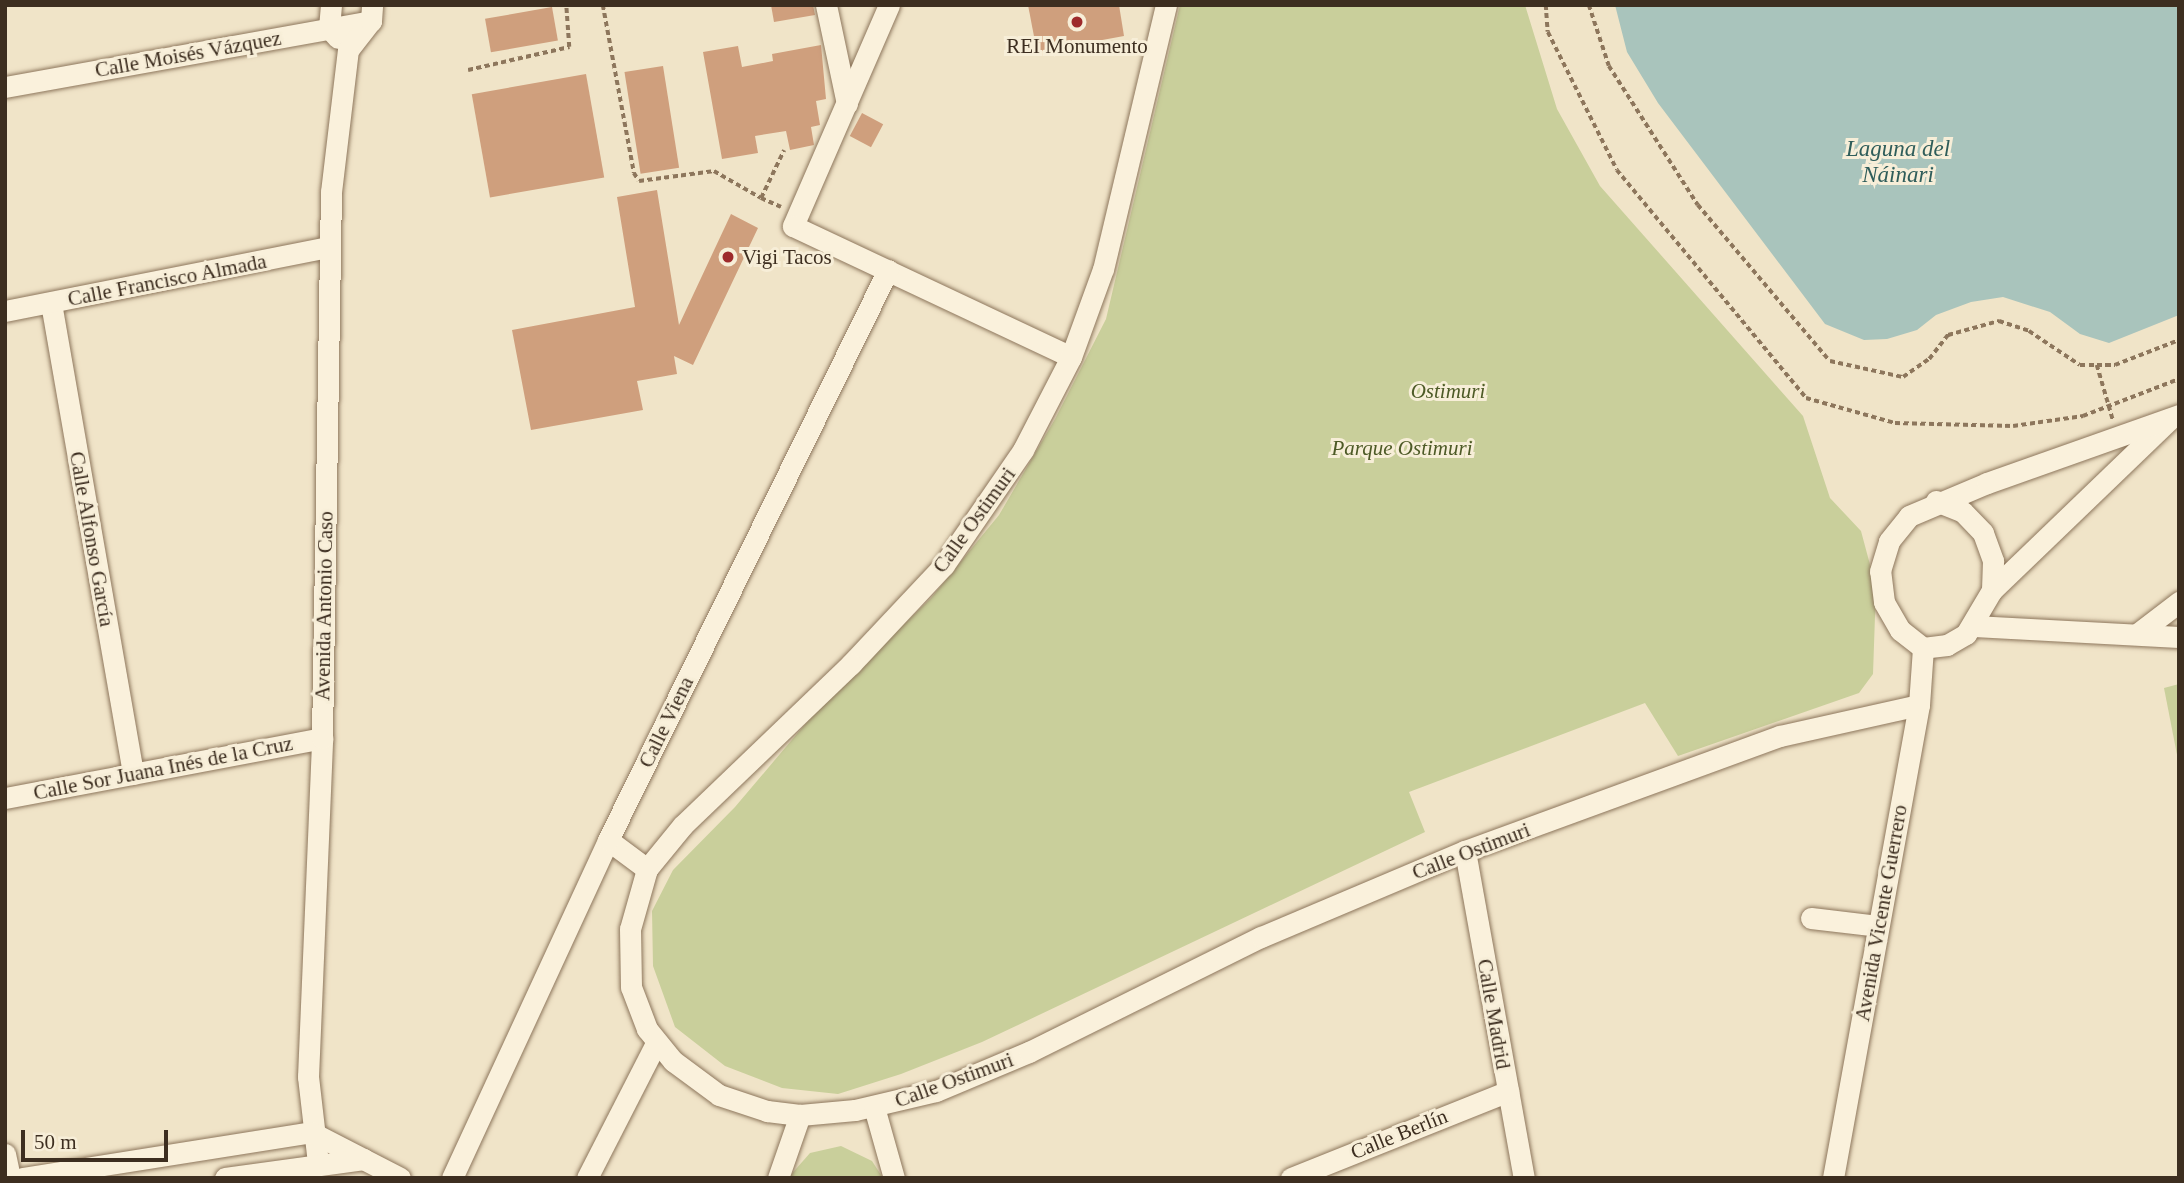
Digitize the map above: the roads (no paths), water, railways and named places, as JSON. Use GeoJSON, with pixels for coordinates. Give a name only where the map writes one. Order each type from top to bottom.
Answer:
{"type":"FeatureCollection","features":[{"type":"Feature","properties":{"kind":"street"},"geometry":{"type":"LineString","coordinates":[[331,5],[329,28],[348,50],[371,13]]}},
{"type":"Feature","properties":{"kind":"street"},"geometry":{"type":"LineString","coordinates":[[826,5],[847,104]]}},
{"type":"Feature","properties":{"kind":"street"},"geometry":{"type":"LineString","coordinates":[[889,5],[793,226],[1071,357]]}},
{"type":"Feature","properties":{"kind":"street","name":"Calle Ostimuri"},"geometry":{"type":"LineString","coordinates":[[1167,5],[1115,228],[1071,357],[1023,450],[944,565],[851,664],[683,825],[647,869],[636,897],[628,960],[631,987],[656,1043],[695,1079],[743,1107],[800,1115],[874,1107],[936,1091],[994,1068],[1261,937],[1465,851],[1780,736],[1919,705]]}},
{"type":"Feature","properties":{"kind":"street","name":"Calle Moisés Vázquez"},"geometry":{"type":"LineString","coordinates":[[5,87],[329,28],[371,13]]}},
{"type":"Feature","properties":{"kind":"street","name":"Avenida Antonio Caso"},"geometry":{"type":"LineString","coordinates":[[318,1163],[311,1132],[308,1077],[322,738],[328,247],[348,50]]}},
{"type":"Feature","properties":{"kind":"street","name":"Calle Francisco Almada"},"geometry":{"type":"LineString","coordinates":[[5,311],[328,247]]}},
{"type":"Feature","properties":{"kind":"street","name":"Calle Viena"},"geometry":{"type":"LineString","coordinates":[[452,1178],[608,839],[888,270]]}},
{"type":"Feature","properties":{"kind":"street","name":"Calle Alfonso García"},"geometry":{"type":"LineString","coordinates":[[51,303],[132,774]]}},
{"type":"Feature","properties":{"kind":"street"},"geometry":{"type":"LineString","coordinates":[[2174,417],[1992,590],[1974,626],[1947,645],[1923,648],[1891,617],[1880,571],[1898,528],[1936,502],[2174,417]]}},
{"type":"Feature","properties":{"kind":"street"},"geometry":{"type":"LineString","coordinates":[[1936,502],[1963,512],[1983,534],[1993,561],[1992,590]]}},
{"type":"Feature","properties":{"kind":"street"},"geometry":{"type":"LineString","coordinates":[[2137,634],[2179,602]]}},
{"type":"Feature","properties":{"kind":"street"},"geometry":{"type":"LineString","coordinates":[[1974,626],[2179,637]]}},
{"type":"Feature","properties":{"kind":"street","name":"Avenida Vicente Guerrero"},"geometry":{"type":"LineString","coordinates":[[1833,1178],[1919,705],[1923,648]]}},
{"type":"Feature","properties":{"kind":"street","name":"Calle Sor Juana Inés de la Cruz"},"geometry":{"type":"LineString","coordinates":[[5,798],[322,738]]}},
{"type":"Feature","properties":{"kind":"street"},"geometry":{"type":"LineString","coordinates":[[608,839],[647,869]]}},
{"type":"Feature","properties":{"kind":"street","name":"Calle Madrid"},"geometry":{"type":"LineString","coordinates":[[1465,851],[1524,1178]]}},
{"type":"Feature","properties":{"kind":"street"},"geometry":{"type":"LineString","coordinates":[[1811,918],[1878,926]]}},
{"type":"Feature","properties":{"kind":"street"},"geometry":{"type":"LineString","coordinates":[[587,1178],[656,1043]]}},
{"type":"Feature","properties":{"kind":"street","name":"Calle Berlín"},"geometry":{"type":"LineString","coordinates":[[1299,1176],[1508,1091]]}},
{"type":"Feature","properties":{"kind":"street"},"geometry":{"type":"LineString","coordinates":[[874,1107],[894,1178]]}},
{"type":"Feature","properties":{"kind":"street"},"geometry":{"type":"LineString","coordinates":[[778,1178],[800,1115]]}},
{"type":"Feature","properties":{"kind":"street"},"geometry":{"type":"LineString","coordinates":[[22,1178],[311,1132],[355,1162],[400,1178]]}},
{"type":"Feature","properties":{"kind":"street"},"geometry":{"type":"LineString","coordinates":[[5,1154],[9,1178]]}},
{"type":"Feature","properties":{"kind":"street"},"geometry":{"type":"LineString","coordinates":[[225,1178],[318,1163],[355,1162]]}},
{"type":"Feature","properties":{"kind":"water","name":"Laguna del Náinari"},"geometry":{"type":"Polygon","coordinates":[[[1615,5],[2179,5],[2179,315],[2109,343],[2080,334],[2050,312],[2003,297],[1971,302],[1936,315],[1917,330],[1887,339],[1864,340],[1825,324],[1658,103],[1627,52],[1615,5]]]}},
{"type":"Feature","properties":{"kind":"place","name":"REI Monumento"},"geometry":{"type":"Point","coordinates":[1077,22]}},
{"type":"Feature","properties":{"kind":"place","name":"Vigi Tacos"},"geometry":{"type":"Point","coordinates":[728,257]}},
{"type":"Feature","properties":{"kind":"park label","name":"Ostimuri"},"geometry":{"type":"Point","coordinates":[1448,391]}},
{"type":"Feature","properties":{"kind":"park label","name":"Parque Ostimuri"},"geometry":{"type":"Point","coordinates":[1402,448]}}]}
